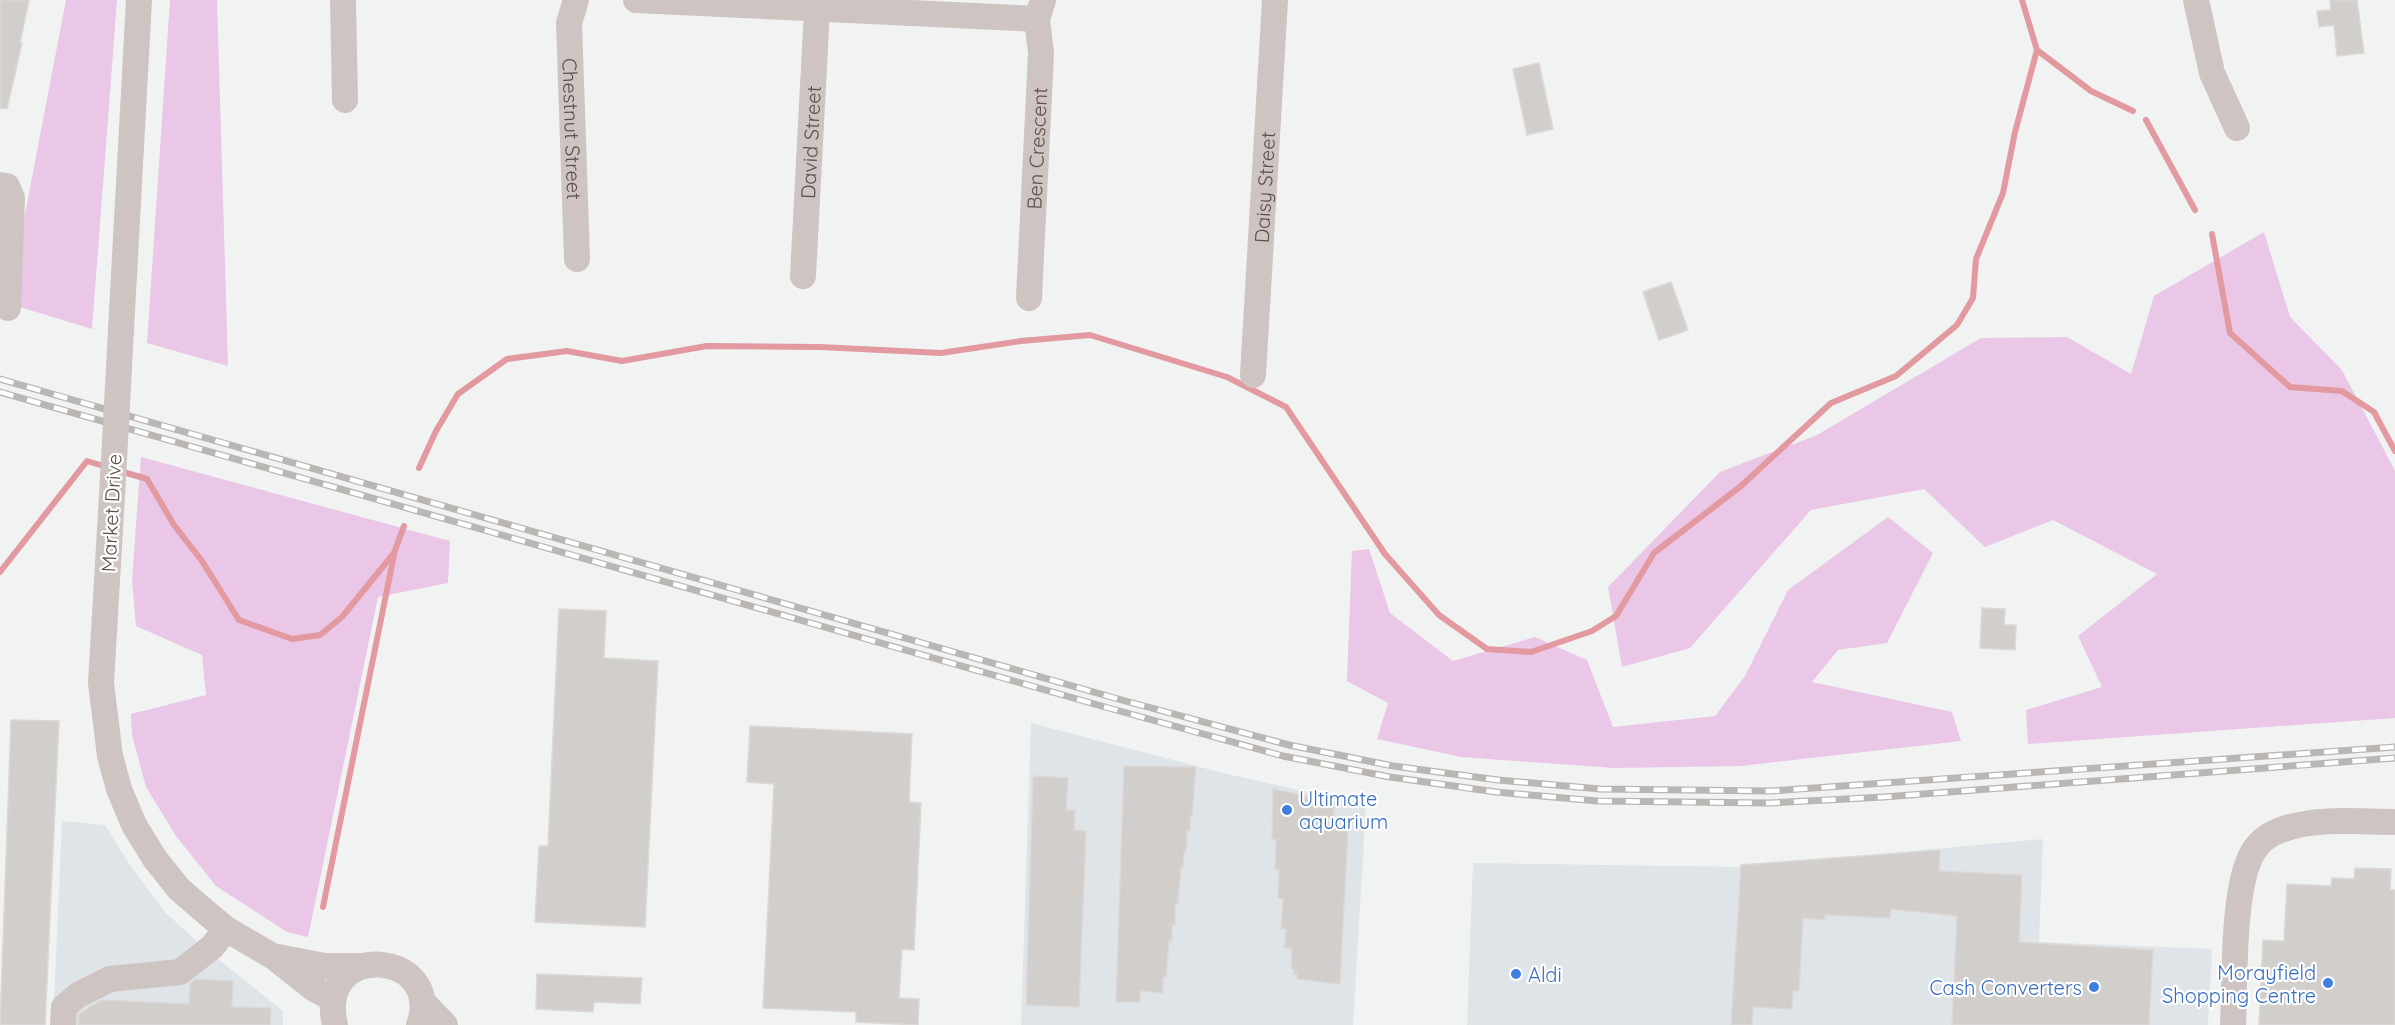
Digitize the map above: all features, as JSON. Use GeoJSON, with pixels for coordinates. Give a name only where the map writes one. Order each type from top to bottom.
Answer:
{"type":"FeatureCollection","features":[{"type":"Feature","properties":{"kind":"street","name":"Market Drive"},"geometry":{"type":"LineString","coordinates":[[139,0],[101,683],[110,756],[119,789],[134,825],[155,859],[179,889],[226,929],[274,957],[313,988],[333,999]]}},
{"type":"Feature","properties":{"kind":"street"},"geometry":{"type":"LineString","coordinates":[[343,0],[345,100]]}},
{"type":"Feature","properties":{"kind":"street","name":"Chestnut Street"},"geometry":{"type":"LineString","coordinates":[[576,0],[569,23],[577,259]]}},
{"type":"Feature","properties":{"kind":"street"},"geometry":{"type":"LineString","coordinates":[[636,0],[817,10],[1040,10]]}},
{"type":"Feature","properties":{"kind":"street","name":"Daisy Street"},"geometry":{"type":"LineString","coordinates":[[1253,375],[1275,0]]}},
{"type":"Feature","properties":{"kind":"street"},"geometry":{"type":"LineString","coordinates":[[2196,0],[2212,73],[2237,128]]}},
{"type":"Feature","properties":{"kind":"street","name":"David Street"},"geometry":{"type":"LineString","coordinates":[[803,276],[817,10]]}},
{"type":"Feature","properties":{"kind":"street","name":"Ben Crescent"},"geometry":{"type":"LineString","coordinates":[[1029,298],[1041,53],[1040,10]]}},
{"type":"Feature","properties":{"kind":"street"},"geometry":{"type":"LineString","coordinates":[[0,184],[7,186],[12,198],[8,308]]}},
{"type":"Feature","properties":{"kind":"street"},"geometry":{"type":"LineString","coordinates":[[2233,1025],[2241,889],[2248,863],[2259,843],[2278,830],[2300,825],[2395,822]]}},
{"type":"Feature","properties":{"kind":"street"},"geometry":{"type":"LineString","coordinates":[[63,1025],[64,1007],[78,995],[110,979],[180,972],[212,947],[226,929]]}},
{"type":"Feature","properties":{"kind":"street","name":"Market Drive"},"geometry":{"type":"LineString","coordinates":[[274,957],[324,966],[361,966],[381,963],[402,970],[416,984],[421,1013],[445,1025]]}},
{"type":"Feature","properties":{"kind":"street"},"geometry":{"type":"LineString","coordinates":[[335,1025],[333,999],[339,985],[345,977],[361,966]]}},
{"type":"Feature","properties":{"kind":"shaded area"},"geometry":{"type":"Polygon","coordinates":[[[66,0],[117,0],[92,329],[20,307],[16,261],[66,0]]]}},
{"type":"Feature","properties":{"kind":"shaded area"},"geometry":{"type":"Polygon","coordinates":[[[170,0],[217,0],[228,366],[147,343],[170,0]]]}},
{"type":"Feature","properties":{"kind":"shaded area"},"geometry":{"type":"Polygon","coordinates":[[[2264,232],[2290,317],[2342,370],[2395,471],[2395,718],[2028,744],[2026,710],[2102,687],[2078,636],[2157,574],[2053,520],[1985,547],[1924,489],[1811,510],[1690,648],[1622,667],[1608,587],[1720,472],[1817,435],[1981,338],[2067,337],[2131,374],[2154,296],[2264,232]]]}},
{"type":"Feature","properties":{"kind":"shaded area"},"geometry":{"type":"Polygon","coordinates":[[[141,457],[450,541],[448,583],[378,597],[308,937],[287,932],[216,886],[176,836],[146,787],[132,735],[131,714],[206,695],[202,655],[136,626],[132,580],[141,457]]]}},
{"type":"Feature","properties":{"kind":"shaded area"},"geometry":{"type":"Polygon","coordinates":[[[1888,517],[1933,553],[1887,643],[1838,650],[1812,682],[1952,712],[1961,741],[1741,766],[1614,768],[1461,757],[1377,739],[1388,703],[1347,681],[1352,551],[1369,549],[1390,613],[1453,661],[1535,637],[1587,660],[1613,727],[1715,716],[1745,676],[1788,590],[1888,517]]]}},
{"type":"Feature","properties":{"kind":"shaded area"},"geometry":{"type":"Polygon","coordinates":[[[1031,723],[1219,772],[1366,805],[1353,1025],[1021,1025],[1031,723]]]}},
{"type":"Feature","properties":{"kind":"shaded area"},"geometry":{"type":"Polygon","coordinates":[[[62,821],[105,825],[128,862],[165,912],[203,947],[283,1011],[283,1025],[53,1025],[62,821]]]}},
{"type":"Feature","properties":{"kind":"shaded area"},"geometry":{"type":"Polygon","coordinates":[[[2043,839],[2039,942],[2212,949],[2208,1025],[1467,1025],[1473,863],[1739,867],[2043,839]]]}},
{"type":"Feature","properties":{"kind":"building"},"geometry":{"type":"Polygon","coordinates":[[[0,0],[29,0],[7,109],[0,108],[0,0]]]}},
{"type":"Feature","properties":{"kind":"building"},"geometry":{"type":"Polygon","coordinates":[[[2330,0],[2357,0],[2364,53],[2337,56],[2334,25],[2319,27],[2317,11],[2331,10],[2330,0]]]}},
{"type":"Feature","properties":{"kind":"building"},"geometry":{"type":"Polygon","coordinates":[[[1539,63],[1553,129],[1527,135],[1513,69],[1539,63]]]}},
{"type":"Feature","properties":{"kind":"building"},"geometry":{"type":"Polygon","coordinates":[[[1671,282],[1688,330],[1659,340],[1643,292],[1671,282]]]}},
{"type":"Feature","properties":{"kind":"building"},"geometry":{"type":"Polygon","coordinates":[[[1982,608],[2005,609],[2004,625],[2016,625],[2015,650],[1980,648],[1982,608]]]}},
{"type":"Feature","properties":{"kind":"building"},"geometry":{"type":"Polygon","coordinates":[[[559,609],[606,611],[604,658],[658,661],[645,927],[535,922],[539,846],[548,846],[559,609]]]}},
{"type":"Feature","properties":{"kind":"building"},"geometry":{"type":"Polygon","coordinates":[[[11,720],[59,721],[45,1025],[0,1025],[11,720]]]}},
{"type":"Feature","properties":{"kind":"building"},"geometry":{"type":"Polygon","coordinates":[[[750,726],[912,734],[909,802],[921,803],[914,950],[902,949],[899,998],[919,999],[918,1025],[856,1022],[856,1012],[763,1008],[774,784],[747,782],[750,726]]]}},
{"type":"Feature","properties":{"kind":"building"},"geometry":{"type":"Polygon","coordinates":[[[1124,766],[1196,767],[1190,831],[1187,831],[1186,852],[1184,852],[1183,868],[1181,867],[1178,904],[1175,904],[1175,925],[1172,925],[1172,941],[1169,941],[1166,977],[1163,977],[1163,993],[1140,991],[1140,1002],[1116,1002],[1124,766]]]}},
{"type":"Feature","properties":{"kind":"building"},"geometry":{"type":"Polygon","coordinates":[[[1033,776],[1068,778],[1066,810],[1075,810],[1074,830],[1086,831],[1079,1007],[1026,1005],[1033,776]]]}},
{"type":"Feature","properties":{"kind":"building"},"geometry":{"type":"Polygon","coordinates":[[[1273,789],[1334,802],[1333,829],[1348,830],[1340,984],[1297,979],[1294,969],[1291,969],[1292,948],[1284,948],[1286,929],[1281,929],[1283,899],[1278,898],[1279,869],[1275,869],[1276,839],[1272,839],[1273,789]]]}},
{"type":"Feature","properties":{"kind":"building"},"geometry":{"type":"Polygon","coordinates":[[[1940,850],[1939,871],[2022,875],[2019,942],[2153,950],[2149,1025],[1952,1025],[1957,916],[1891,909],[1890,918],[1825,915],[1825,920],[1803,918],[1799,991],[1793,991],[1792,1009],[1753,1007],[1752,1025],[1731,1025],[1741,865],[1940,850]]]}},
{"type":"Feature","properties":{"kind":"building","name":"Morayfield Shopping Centre"},"geometry":{"type":"Polygon","coordinates":[[[2355,868],[2391,869],[2390,890],[2395,890],[2395,1025],[2259,1025],[2263,940],[2284,941],[2287,884],[2331,886],[2332,878],[2354,879],[2355,868]]]}},
{"type":"Feature","properties":{"kind":"building"},"geometry":{"type":"Polygon","coordinates":[[[537,974],[642,978],[640,1004],[594,1002],[593,1012],[536,1009],[537,974]]]}},
{"type":"Feature","properties":{"kind":"building"},"geometry":{"type":"Polygon","coordinates":[[[195,979],[233,981],[232,1007],[271,1008],[270,1025],[78,1025],[79,1014],[101,1000],[189,1004],[190,984],[195,979]]]}},
{"type":"Feature","properties":{"kind":"waterway"},"geometry":{"type":"LineString","coordinates":[[419,468],[436,431],[458,394],[507,359],[567,351],[622,361],[707,346],[820,347],[941,353],[1021,341],[1090,335],[1227,377],[1286,407],[1385,554],[1439,615],[1487,649],[1531,652],[1592,631],[1616,616],[1654,553],[1741,486],[1831,403],[1896,376],[1957,325],[1973,298],[1976,259],[2003,193],[2015,132],[2037,50],[2022,0]]}},
{"type":"Feature","properties":{"kind":"waterway"},"geometry":{"type":"LineString","coordinates":[[2037,50],[2091,91],[2133,111]]}},
{"type":"Feature","properties":{"kind":"waterway"},"geometry":{"type":"LineString","coordinates":[[2146,120],[2195,210]]}},
{"type":"Feature","properties":{"kind":"waterway"},"geometry":{"type":"LineString","coordinates":[[2212,234],[2230,333],[2290,387],[2342,391],[2374,412],[2395,451]]}},
{"type":"Feature","properties":{"kind":"waterway"},"geometry":{"type":"LineString","coordinates":[[0,572],[87,461],[107,467]]}},
{"type":"Feature","properties":{"kind":"waterway"},"geometry":{"type":"LineString","coordinates":[[120,471],[147,479],[174,525],[202,561],[239,620],[292,639],[320,635],[342,617],[394,553],[404,526]]}},
{"type":"Feature","properties":{"kind":"waterway"},"geometry":{"type":"LineString","coordinates":[[323,907],[394,555]]}},
{"type":"Feature","properties":{"kind":"railway"},"geometry":{"type":"LineString","coordinates":[[0,379],[1118,699],[1289,745],[1393,766],[1498,780],[1600,789],[1771,791],[2395,747]]}},
{"type":"Feature","properties":{"kind":"railway"},"geometry":{"type":"LineString","coordinates":[[0,392],[1105,707],[1283,756],[1390,777],[1496,792],[1598,801],[1770,803],[1884,797],[2395,758]]}},
{"type":"Feature","properties":{"kind":"place","name":"Ultimate aquarium"},"geometry":{"type":"Point","coordinates":[1287,810]}},
{"type":"Feature","properties":{"kind":"place","name":"Aldi"},"geometry":{"type":"Point","coordinates":[1516,974]}},
{"type":"Feature","properties":{"kind":"place","name":"Morayfield Shopping Centre"},"geometry":{"type":"Point","coordinates":[2328,983]}},
{"type":"Feature","properties":{"kind":"place","name":"Cash Converters"},"geometry":{"type":"Point","coordinates":[2094,987]}}]}
